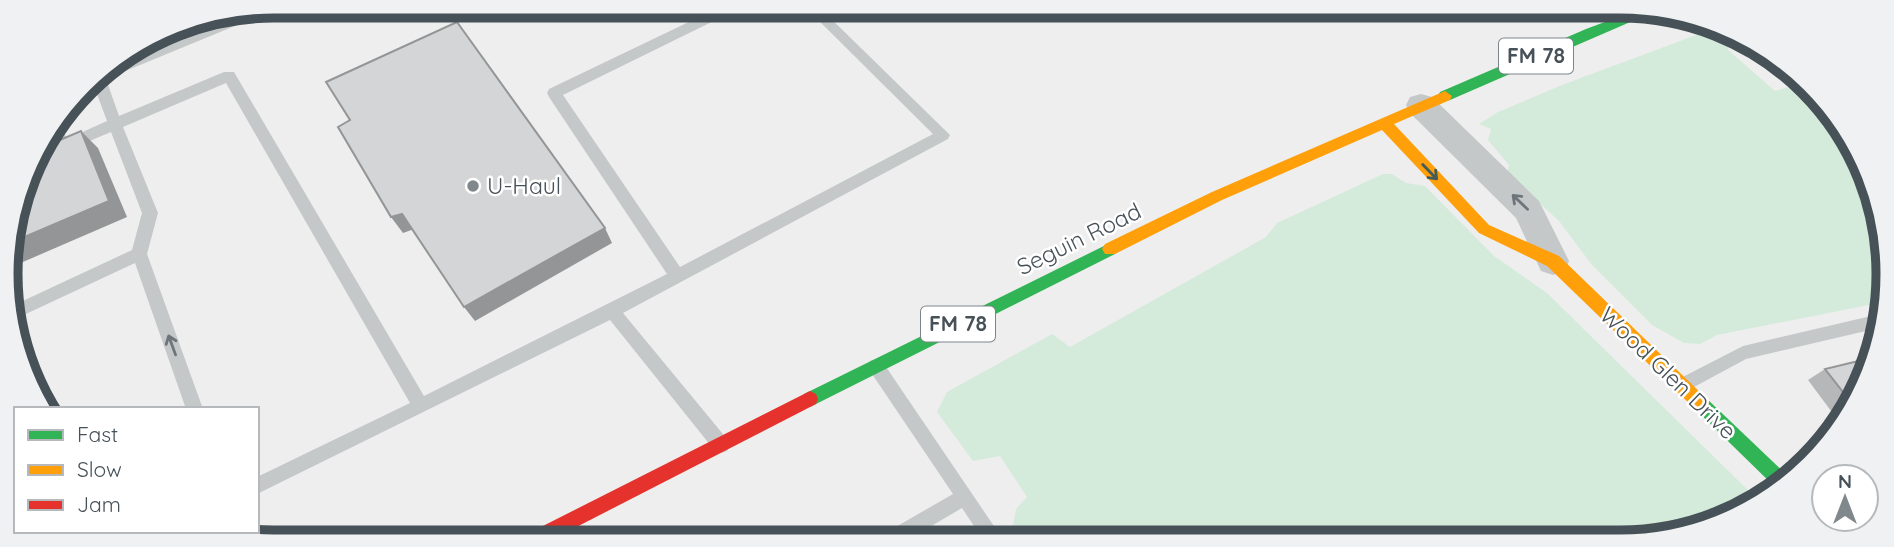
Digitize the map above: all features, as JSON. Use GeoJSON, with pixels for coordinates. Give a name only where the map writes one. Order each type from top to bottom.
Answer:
{"type":"FeatureCollection","features":[{"type":"Feature","properties":{"kind":"main road","name":"Seguin Road"},"geometry":{"type":"LineString","coordinates":[[569,530],[721,445],[1205,202],[1421,105],[1631,18]]}},
{"type":"Feature","properties":{"kind":"main road","name":"Wood Glen Drive"},"geometry":{"type":"LineString","coordinates":[[1383,122],[1485,229],[1553,261],[1776,477]]}},
{"type":"Feature","properties":{"kind":"street","name":"Wood Glen Drive"},"geometry":{"type":"LineString","coordinates":[[1421,105],[1528,210],[1553,261]]}},
{"type":"Feature","properties":{"kind":"lane"},"geometry":{"type":"LineString","coordinates":[[678,277],[554,93],[708,18]]}},
{"type":"Feature","properties":{"kind":"lane"},"geometry":{"type":"LineString","coordinates":[[259,485],[612,311],[943,135],[822,18]]}},
{"type":"Feature","properties":{"kind":"lane"},"geometry":{"type":"LineString","coordinates":[[131,61],[226,22]]}},
{"type":"Feature","properties":{"kind":"lane"},"geometry":{"type":"LineString","coordinates":[[48,153],[229,76],[421,406]]}},
{"type":"Feature","properties":{"kind":"lane"},"geometry":{"type":"LineString","coordinates":[[101,85],[150,213],[139,254],[194,407]]}},
{"type":"Feature","properties":{"kind":"lane"},"geometry":{"type":"LineString","coordinates":[[59,135],[63,146]]}},
{"type":"Feature","properties":{"kind":"lane"},"geometry":{"type":"LineString","coordinates":[[20,309],[139,254]]}},
{"type":"Feature","properties":{"kind":"lane"},"geometry":{"type":"LineString","coordinates":[[612,311],[721,445]]}},
{"type":"Feature","properties":{"kind":"lane"},"geometry":{"type":"LineString","coordinates":[[1682,386],[1743,353],[1872,323]]}},
{"type":"Feature","properties":{"kind":"lane"},"geometry":{"type":"LineString","coordinates":[[876,366],[988,530]]}},
{"type":"Feature","properties":{"kind":"lane"},"geometry":{"type":"LineString","coordinates":[[907,530],[965,497]]}},
{"type":"Feature","properties":{"kind":"green space"},"geometry":{"type":"Polygon","coordinates":[[[1705,32],[1737,46],[1727,49],[1775,91],[1794,85],[1833,131],[1850,160],[1863,191],[1872,224],[1876,257],[1874,304],[1717,335],[1700,344],[1684,343],[1652,325],[1592,265],[1559,221],[1507,173],[1509,165],[1488,140],[1491,129],[1479,124],[1498,112],[1705,32]]]}},
{"type":"Feature","properties":{"kind":"green space"},"geometry":{"type":"Polygon","coordinates":[[[1383,174],[1392,174],[1406,183],[1425,186],[1494,256],[1547,293],[1751,493],[1718,510],[1687,521],[1620,530],[1015,530],[1013,526],[1016,509],[1027,497],[1000,456],[973,461],[937,412],[947,392],[1052,334],[1070,347],[1266,237],[1277,223],[1383,174]]]}},
{"type":"Feature","properties":{"kind":"building","name":"U-Haul"},"geometry":{"type":"Polygon","coordinates":[[[457,22],[605,228],[464,307],[402,214],[391,217],[338,127],[350,120],[326,82],[457,22]]]}},
{"type":"Feature","properties":{"kind":"building"},"geometry":{"type":"Polygon","coordinates":[[[81,131],[109,201],[20,239],[31,191],[54,143],[81,131]]]}},
{"type":"Feature","properties":{"kind":"building"},"geometry":{"type":"Polygon","coordinates":[[[1861,360],[1846,395],[1825,369],[1861,360]]]}},
{"type":"Feature","properties":{"kind":"traffic: fast"},"geometry":{"type":"LineString","coordinates":[[1445,96],[1591,32],[1630,18]]}},
{"type":"Feature","properties":{"kind":"traffic: fast"},"geometry":{"type":"LineString","coordinates":[[810,399],[1110,249]]}},
{"type":"Feature","properties":{"kind":"traffic: fast"},"geometry":{"type":"LineString","coordinates":[[1700,403],[1776,477]]}},
{"type":"Feature","properties":{"kind":"traffic: slow"},"geometry":{"type":"LineString","coordinates":[[1110,249],[1217,196],[1445,96]]}},
{"type":"Feature","properties":{"kind":"traffic: slow"},"geometry":{"type":"LineString","coordinates":[[1383,122],[1484,229],[1553,261],[1700,403]]}},
{"type":"Feature","properties":{"kind":"traffic: jam"},"geometry":{"type":"LineString","coordinates":[[553,530],[810,399]]}},
{"type":"Feature","properties":{"kind":"place","name":"U-Haul"},"geometry":{"type":"Point","coordinates":[473,186]}}]}
